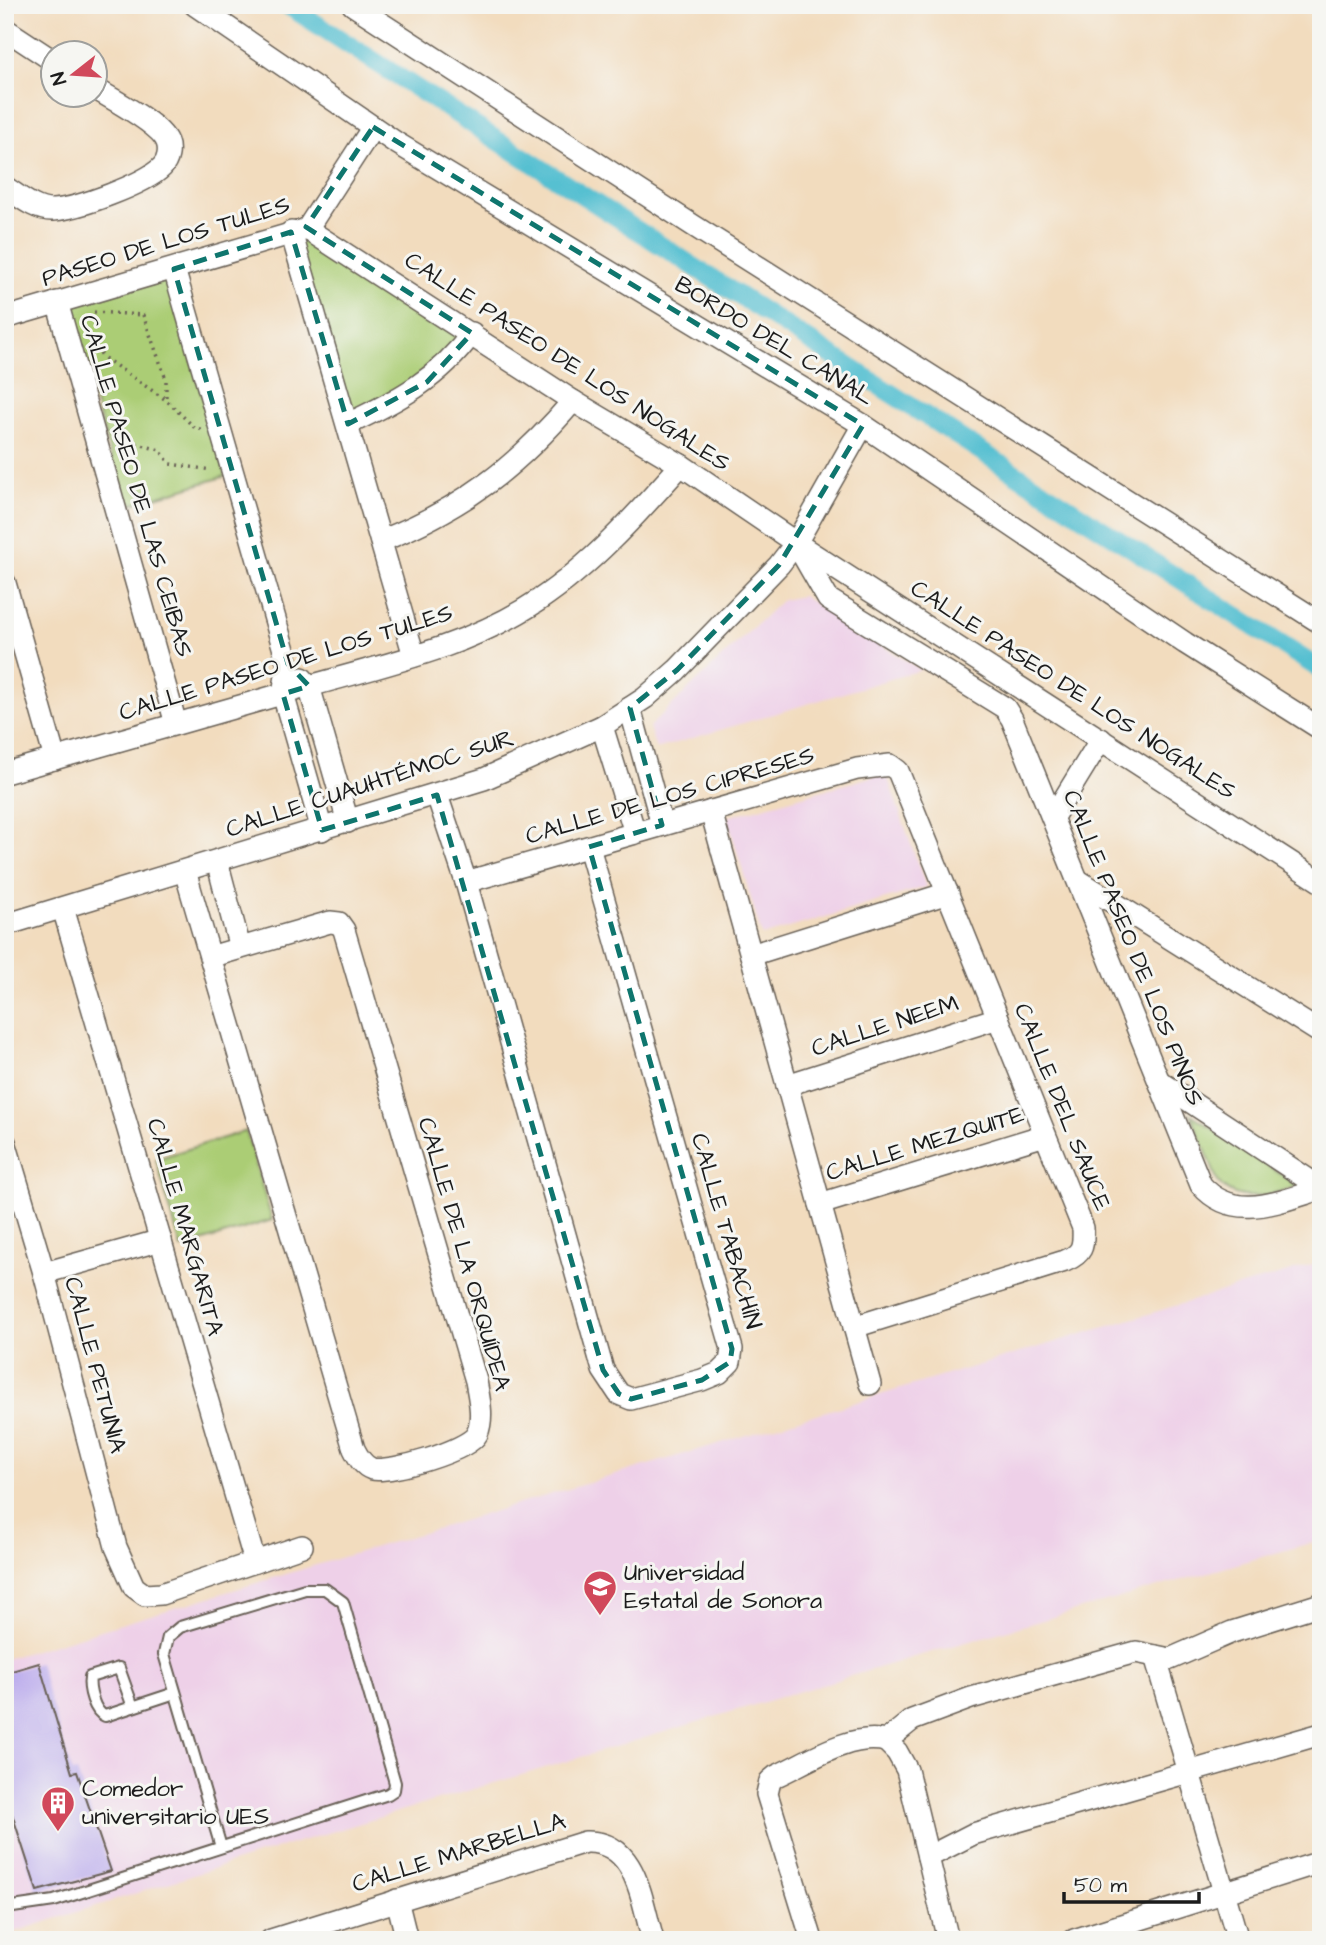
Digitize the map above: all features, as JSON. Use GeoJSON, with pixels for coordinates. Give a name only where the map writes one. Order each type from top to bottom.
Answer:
{"type":"FeatureCollection","features":[{"type":"Feature","properties":{"kind":"street","name":"BORDO DEL CANAL"},"geometry":{"type":"LineString","coordinates":[[195,5],[373,127],[863,425],[1185,643],[1321,729]]}},
{"type":"Feature","properties":{"kind":"street"},"geometry":{"type":"LineString","coordinates":[[353,5],[1321,623]]}},
{"type":"Feature","properties":{"kind":"street"},"geometry":{"type":"LineString","coordinates":[[5,29],[38,51]]}},
{"type":"Feature","properties":{"kind":"street"},"geometry":{"type":"LineString","coordinates":[[5,187],[31,204],[53,210],[96,199],[152,176],[165,165],[169,154],[167,142],[160,131],[108,97]]}},
{"type":"Feature","properties":{"kind":"street","name":"PASEO DE LOS TULES"},"geometry":{"type":"LineString","coordinates":[[5,318],[59,310],[173,269],[299,230],[373,127]]}},
{"type":"Feature","properties":{"kind":"street"},"geometry":{"type":"LineString","coordinates":[[299,230],[348,424],[414,656]]}},
{"type":"Feature","properties":{"kind":"street","name":"CALLE PASEO DE LOS NOGALES"},"geometry":{"type":"LineString","coordinates":[[299,230],[472,333],[573,401],[681,465],[796,543],[1321,882]]}},
{"type":"Feature","properties":{"kind":"street"},"geometry":{"type":"LineString","coordinates":[[173,269],[288,664],[283,694],[321,830]]}},
{"type":"Feature","properties":{"kind":"street","name":"CALLE PASEO DE LAS CEIBAS"},"geometry":{"type":"LineString","coordinates":[[59,310],[176,724]]}},
{"type":"Feature","properties":{"kind":"street"},"geometry":{"type":"LineString","coordinates":[[348,424],[418,388],[443,368],[472,333]]}},
{"type":"Feature","properties":{"kind":"street"},"geometry":{"type":"LineString","coordinates":[[381,541],[434,517],[485,487],[526,454],[573,401]]}},
{"type":"Feature","properties":{"kind":"street","name":"CALLE CUAUHTÉMOC SUR"},"geometry":{"type":"LineString","coordinates":[[5,925],[437,795],[484,779],[603,726],[677,670],[779,565],[796,543],[863,425]]}},
{"type":"Feature","properties":{"kind":"street","name":"CALLE PASEO DE LOS TULES"},"geometry":{"type":"LineString","coordinates":[[5,773],[414,656],[480,630],[538,601],[612,539],[681,465]]}},
{"type":"Feature","properties":{"kind":"street","name":"CALLE PASEO DE LOS NOGALES"},"geometry":{"type":"LineString","coordinates":[[796,543],[828,599],[1005,708]]}},
{"type":"Feature","properties":{"kind":"street"},"geometry":{"type":"LineString","coordinates":[[5,583],[55,759]]}},
{"type":"Feature","properties":{"kind":"street"},"geometry":{"type":"LineString","coordinates":[[288,664],[309,686],[348,822]]}},
{"type":"Feature","properties":{"kind":"street"},"geometry":{"type":"LineString","coordinates":[[1005,708],[1019,685]]}},
{"type":"Feature","properties":{"kind":"street"},"geometry":{"type":"LineString","coordinates":[[630,708],[662,825]]}},
{"type":"Feature","properties":{"kind":"street","name":"CALLE PASEO DE LOS PINOS"},"geometry":{"type":"LineString","coordinates":[[1005,708],[1053,817],[1194,1172],[1209,1194],[1220,1201],[1254,1209],[1321,1189]]}},
{"type":"Feature","properties":{"kind":"street"},"geometry":{"type":"LineString","coordinates":[[603,726],[635,833]]}},
{"type":"Feature","properties":{"kind":"street"},"geometry":{"type":"LineString","coordinates":[[1053,817],[1101,739]]}},
{"type":"Feature","properties":{"kind":"street","name":"CALLE DE LOS CIPRESES"},"geometry":{"type":"LineString","coordinates":[[466,882],[858,769],[890,765]]}},
{"type":"Feature","properties":{"kind":"street","name":"CALLE DEL SAUCE"},"geometry":{"type":"LineString","coordinates":[[854,1327],[1077,1256],[1083,1249],[1083,1228],[907,789],[898,771],[890,765]]}},
{"type":"Feature","properties":{"kind":"street"},"geometry":{"type":"LineString","coordinates":[[437,795],[466,882]]}},
{"type":"Feature","properties":{"kind":"street"},"geometry":{"type":"LineString","coordinates":[[711,811],[870,1384]]}},
{"type":"Feature","properties":{"kind":"street","name":"CALLE TABACHÍN"},"geometry":{"type":"LineString","coordinates":[[466,882],[603,1370],[619,1394],[631,1399],[702,1380],[719,1373],[730,1362],[732,1349],[589,847]]}},
{"type":"Feature","properties":{"kind":"street"},"geometry":{"type":"LineString","coordinates":[[217,861],[240,948]]}},
{"type":"Feature","properties":{"kind":"street","name":"CALLE DE LA ORQUÍDEA"},"geometry":{"type":"LineString","coordinates":[[185,871],[210,957],[358,1457],[373,1469],[384,1469],[443,1455],[465,1446],[476,1436],[481,1421],[476,1381],[344,930],[339,923],[330,922],[210,957]]}},
{"type":"Feature","properties":{"kind":"street"},"geometry":{"type":"LineString","coordinates":[[1079,881],[1321,1033]]}},
{"type":"Feature","properties":{"kind":"street"},"geometry":{"type":"LineString","coordinates":[[751,955],[948,893]]}},
{"type":"Feature","properties":{"kind":"street","name":"CALLE MARGARITA"},"geometry":{"type":"LineString","coordinates":[[64,908],[255,1562]]}},
{"type":"Feature","properties":{"kind":"street","name":"CALLE NEEM"},"geometry":{"type":"LineString","coordinates":[[787,1085],[998,1018]]}},
{"type":"Feature","properties":{"kind":"street"},"geometry":{"type":"LineString","coordinates":[[1159,1081],[1321,1189]]}},
{"type":"Feature","properties":{"kind":"street","name":"CALLE MEZQUITE"},"geometry":{"type":"LineString","coordinates":[[820,1204],[1045,1135]]}},
{"type":"Feature","properties":{"kind":"street","name":"CALLE PETUNIA"},"geometry":{"type":"LineString","coordinates":[[5,1142],[44,1273],[116,1547],[134,1587],[145,1595],[179,1589],[255,1562]]}},
{"type":"Feature","properties":{"kind":"street"},"geometry":{"type":"LineString","coordinates":[[44,1273],[161,1240]]}},
{"type":"Feature","properties":{"kind":"street"},"geometry":{"type":"LineString","coordinates":[[255,1562],[302,1546]]}},
{"type":"Feature","properties":{"kind":"street"},"geometry":{"type":"LineString","coordinates":[[886,1741],[912,1720],[971,1698],[1136,1653],[1170,1659],[1232,1632],[1321,1604]]}},
{"type":"Feature","properties":{"kind":"street"},"geometry":{"type":"LineString","coordinates":[[1155,1657],[1187,1774],[1238,1940]]}},
{"type":"Feature","properties":{"kind":"street"},"geometry":{"type":"LineString","coordinates":[[928,1857],[973,1834],[1321,1734]]}},
{"type":"Feature","properties":{"kind":"street"},"geometry":{"type":"LineString","coordinates":[[812,1940],[770,1808],[767,1787],[776,1776],[852,1741],[873,1738],[886,1741],[897,1752],[907,1770],[948,1940]]}},
{"type":"Feature","properties":{"kind":"street","name":"CALLE MARBELLA"},"geometry":{"type":"LineString","coordinates":[[271,1940],[322,1932],[397,1900],[584,1842],[602,1841],[624,1856],[653,1940]]}},
{"type":"Feature","properties":{"kind":"street"},"geometry":{"type":"LineString","coordinates":[[1074,1940],[1321,1862]]}},
{"type":"Feature","properties":{"kind":"street"},"geometry":{"type":"LineString","coordinates":[[397,1900],[407,1940]]}},
{"type":"Feature","properties":{"kind":"lane"},"geometry":{"type":"LineString","coordinates":[[6,1907],[54,1900],[221,1847],[388,1794],[394,1790],[396,1783],[343,1602],[325,1589],[305,1589],[180,1627],[167,1637],[164,1654],[221,1847]]}},
{"type":"Feature","properties":{"kind":"lane"},"geometry":{"type":"LineString","coordinates":[[133,1707],[119,1668],[104,1670],[90,1677],[88,1683],[100,1715],[133,1707],[175,1693]]}},
{"type":"Feature","properties":{"kind":"path"},"geometry":{"type":"LineString","coordinates":[[59,310],[143,315],[166,379],[166,400]]}},
{"type":"Feature","properties":{"kind":"path"},"geometry":{"type":"LineString","coordinates":[[71,355],[97,348],[103,357],[166,400],[196,429],[221,429]]}},
{"type":"Feature","properties":{"kind":"path"},"geometry":{"type":"LineString","coordinates":[[93,430],[160,450],[170,464],[234,474]]}},
{"type":"Feature","properties":{"kind":"highlighted area"},"geometry":{"type":"Polygon","coordinates":[[[373,127],[863,425],[779,565],[677,670],[630,708],[662,825],[589,847],[732,1349],[730,1362],[702,1380],[631,1399],[619,1394],[603,1370],[437,795],[322,830],[283,694],[309,686],[288,664],[174,269],[291,232],[348,424],[427,382],[472,333],[306,227],[373,127]]]}},
{"type":"Feature","properties":{"kind":"shaded area"},"geometry":{"type":"Polygon","coordinates":[[[802,596],[921,670],[656,749],[649,727],[782,600],[802,596]]]}},
{"type":"Feature","properties":{"kind":"shaded area"},"geometry":{"type":"Polygon","coordinates":[[[886,773],[926,887],[762,936],[727,817],[886,773]]]}},
{"type":"Feature","properties":{"kind":"shaded area","name":"Universidad Estatal de Sonora"},"geometry":{"type":"Polygon","coordinates":[[[1321,1262],[1321,1540],[914,1657],[278,1848],[5,1935],[5,1659],[1321,1262]]]}},
{"type":"Feature","properties":{"kind":"green space"},"geometry":{"type":"Polygon","coordinates":[[[293,229],[473,328],[440,369],[345,417],[293,229]]]}},
{"type":"Feature","properties":{"kind":"green space"},"geometry":{"type":"Polygon","coordinates":[[[166,272],[226,476],[126,506],[64,300],[166,272]]]}},
{"type":"Feature","properties":{"kind":"green space"},"geometry":{"type":"Polygon","coordinates":[[[1191,1114],[1298,1186],[1256,1196],[1226,1190],[1218,1182],[1191,1114]]]}},
{"type":"Feature","properties":{"kind":"green space"},"geometry":{"type":"Polygon","coordinates":[[[246,1131],[272,1220],[181,1248],[156,1159],[246,1131]]]}},
{"type":"Feature","properties":{"kind":"building"},"geometry":{"type":"Polygon","coordinates":[[[39,1663],[72,1773],[77,1772],[111,1871],[37,1891],[5,1792],[5,1673],[39,1663]]]}},
{"type":"Feature","properties":{"kind":"waterway"},"geometry":{"type":"LineString","coordinates":[[287,5],[1321,670]]}},
{"type":"Feature","properties":{"kind":"place","name":"Universidad Estatal de Sonora"},"geometry":{"type":"Point","coordinates":[600,1617]}},
{"type":"Feature","properties":{"kind":"place","name":"Comedor universitario UES"},"geometry":{"type":"Point","coordinates":[58,1833]}}]}
